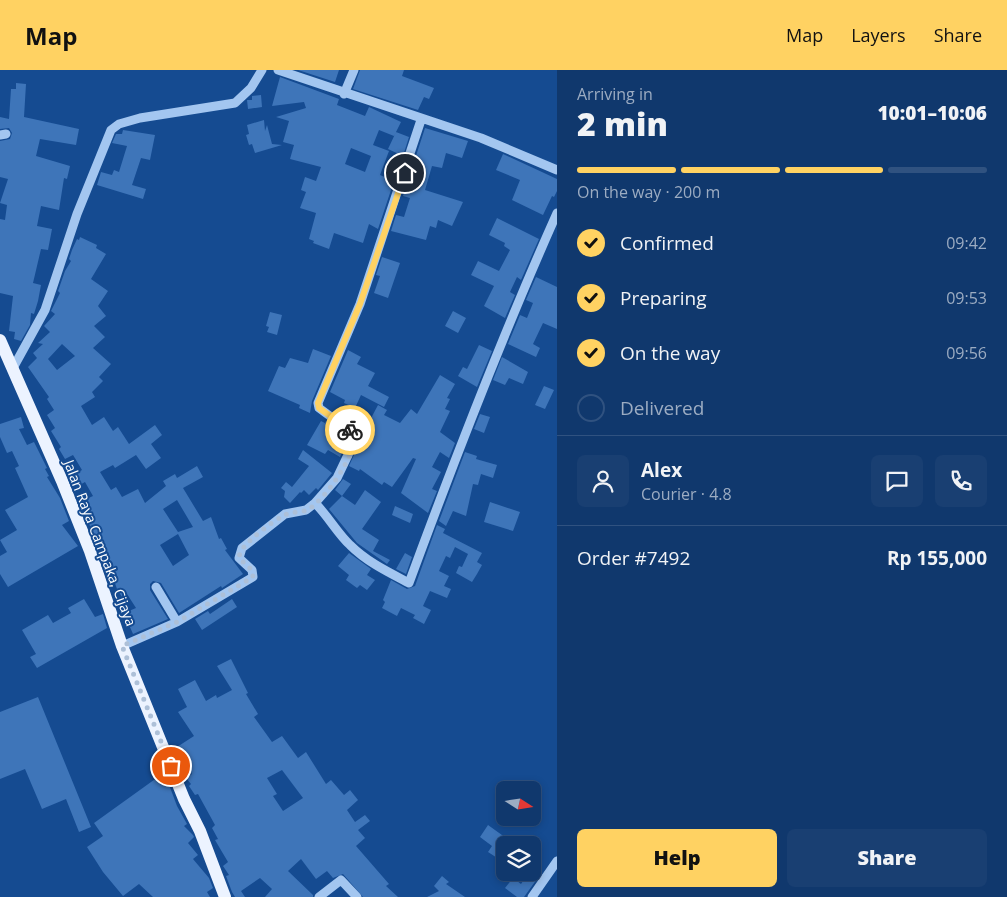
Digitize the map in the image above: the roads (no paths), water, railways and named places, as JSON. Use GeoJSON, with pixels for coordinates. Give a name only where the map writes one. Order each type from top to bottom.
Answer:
{"type":"FeatureCollection","features":[{"type":"Feature","properties":{"kind":"main road","name":"Jalan Raya Campaka, Cijaya"},"geometry":{"type":"LineString","coordinates":[[0,340],[90,551],[122,646],[226,897]]}},
{"type":"Feature","properties":{"kind":"street"},"geometry":{"type":"LineString","coordinates":[[13,368],[45,310],[77,214],[111,130],[119,124],[140,118],[235,103],[251,88],[262,70]]}},
{"type":"Feature","properties":{"kind":"street"},"geometry":{"type":"LineString","coordinates":[[278,70],[421,120],[480,138],[557,170]]}},
{"type":"Feature","properties":{"kind":"street"},"geometry":{"type":"LineString","coordinates":[[344,94],[354,70]]}},
{"type":"Feature","properties":{"kind":"street"},"geometry":{"type":"LineString","coordinates":[[122,646],[177,622],[253,577],[252,570],[239,558],[242,548],[286,514],[306,510],[316,503],[337,478],[356,436],[319,408],[318,403],[360,304],[421,120]]}},
{"type":"Feature","properties":{"kind":"street"},"geometry":{"type":"LineString","coordinates":[[316,503],[355,550],[367,560],[409,583],[475,406],[522,290],[557,213]]}},
{"type":"Feature","properties":{"kind":"street"},"geometry":{"type":"LineString","coordinates":[[156,587],[177,622]]}},
{"type":"Feature","properties":{"kind":"street"},"geometry":{"type":"LineString","coordinates":[[532,897],[557,861]]}},
{"type":"Feature","properties":{"kind":"street"},"geometry":{"type":"LineString","coordinates":[[319,897],[341,880],[357,897]]}}]}
